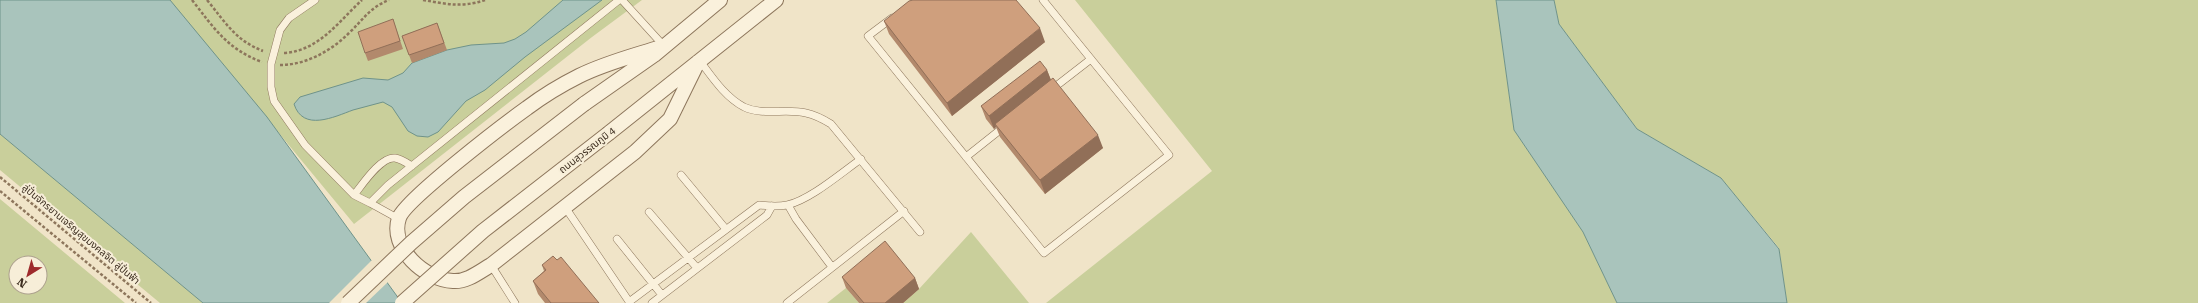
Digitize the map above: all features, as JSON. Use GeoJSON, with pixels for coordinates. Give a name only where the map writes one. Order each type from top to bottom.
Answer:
{"type":"FeatureCollection","features":[{"type":"Feature","properties":{"kind":"street"},"geometry":{"type":"LineString","coordinates":[[348,303],[411,243],[464,197],[720,0]]}},
{"type":"Feature","properties":{"kind":"street","name":"ถนนสุวรรณภูมิ 4"},"geometry":{"type":"LineString","coordinates":[[402,303],[483,231],[776,0]]}},
{"type":"Feature","properties":{"kind":"street"},"geometry":{"type":"LineString","coordinates":[[662,46],[604,65],[556,89],[527,107],[444,174],[411,203],[398,219],[401,243],[409,259],[422,271],[438,279],[454,282],[467,280],[491,265],[635,152],[670,119],[699,61]]}},
{"type":"Feature","properties":{"kind":"lane"},"geometry":{"type":"LineString","coordinates":[[315,0],[289,18],[280,30],[271,64],[271,87],[274,101],[306,145],[354,195],[398,219]]}},
{"type":"Feature","properties":{"kind":"lane"},"geometry":{"type":"LineString","coordinates":[[370,203],[412,166],[621,0],[662,46]]}},
{"type":"Feature","properties":{"kind":"lane"},"geometry":{"type":"LineString","coordinates":[[898,14],[868,36],[1044,253],[1169,155],[1043,0]]}},
{"type":"Feature","properties":{"kind":"lane"},"geometry":{"type":"LineString","coordinates":[[1047,93],[1091,59]]}},
{"type":"Feature","properties":{"kind":"lane"},"geometry":{"type":"LineString","coordinates":[[699,61],[721,89],[746,108],[804,112],[819,117],[839,132],[920,232]]}},
{"type":"Feature","properties":{"kind":"lane"},"geometry":{"type":"LineString","coordinates":[[966,157],[1010,123]]}},
{"type":"Feature","properties":{"kind":"lane"},"geometry":{"type":"LineString","coordinates":[[354,195],[379,165],[387,159],[394,158],[412,166]]}},
{"type":"Feature","properties":{"kind":"lane"},"geometry":{"type":"LineString","coordinates":[[565,207],[630,302],[725,228],[758,205],[788,205],[806,197],[861,159]]}},
{"type":"Feature","properties":{"kind":"lane"},"geometry":{"type":"LineString","coordinates":[[681,175],[725,228]]}},
{"type":"Feature","properties":{"kind":"lane"},"geometry":{"type":"LineString","coordinates":[[788,205],[796,219],[832,267]]}},
{"type":"Feature","properties":{"kind":"lane"},"geometry":{"type":"LineString","coordinates":[[652,303],[768,215],[772,206]]}},
{"type":"Feature","properties":{"kind":"lane"},"geometry":{"type":"LineString","coordinates":[[787,303],[904,211]]}},
{"type":"Feature","properties":{"kind":"lane"},"geometry":{"type":"LineString","coordinates":[[649,212],[697,268]]}},
{"type":"Feature","properties":{"kind":"lane"},"geometry":{"type":"LineString","coordinates":[[617,239],[662,295]]}},
{"type":"Feature","properties":{"kind":"lane"},"geometry":{"type":"LineString","coordinates":[[491,265],[515,303]]}},
{"type":"Feature","properties":{"kind":"path"},"geometry":{"type":"LineString","coordinates":[[423,0],[452,6],[472,4],[485,0]]}},
{"type":"Feature","properties":{"kind":"path","name":"ลู่ปั่นจักรยานเจริญสุขมงคลจิต ลู่ปั่นฟ้า"},"geometry":{"type":"LineString","coordinates":[[0,177],[151,303]]}},
{"type":"Feature","properties":{"kind":"path"},"geometry":{"type":"LineString","coordinates":[[0,191],[136,303]]}},
{"type":"Feature","properties":{"kind":"green space"},"geometry":{"type":"Polygon","coordinates":[[[169,0],[642,0],[592,37],[354,224],[169,0]]]}},
{"type":"Feature","properties":{"kind":"green space"},"geometry":{"type":"Polygon","coordinates":[[[1075,0],[1496,0],[1514,130],[1583,232],[1617,303],[1046,303],[1212,171],[1075,0]]]}},
{"type":"Feature","properties":{"kind":"green space"},"geometry":{"type":"Polygon","coordinates":[[[1554,0],[2198,0],[2198,303],[1787,303],[1779,248],[1721,178],[1637,129],[1559,24],[1554,0]]]}},
{"type":"Feature","properties":{"kind":"green space"},"geometry":{"type":"Polygon","coordinates":[[[0,134],[203,303],[160,303],[0,170],[0,134]]]}},
{"type":"Feature","properties":{"kind":"green space"},"geometry":{"type":"Polygon","coordinates":[[[0,199],[125,303],[0,303],[0,199]]]}},
{"type":"Feature","properties":{"kind":"green space"},"geometry":{"type":"Polygon","coordinates":[[[971,232],[1029,303],[903,303],[919,289],[971,232]]]}},
{"type":"Feature","properties":{"kind":"green space"},"geometry":{"type":"Polygon","coordinates":[[[846,288],[859,303],[827,303],[846,288]]]}},
{"type":"Feature","properties":{"kind":"water"},"geometry":{"type":"Polygon","coordinates":[[[0,0],[170,0],[267,117],[402,303],[203,303],[0,134],[0,0]]]}},
{"type":"Feature","properties":{"kind":"water"},"geometry":{"type":"Polygon","coordinates":[[[563,0],[602,0],[525,57],[485,90],[466,101],[438,132],[428,137],[417,136],[408,131],[392,107],[383,102],[353,110],[328,119],[320,120],[304,118],[298,113],[294,104],[300,97],[363,78],[388,80],[403,73],[412,63],[447,50],[471,45],[504,43],[515,39],[526,32],[563,0]]]}},
{"type":"Feature","properties":{"kind":"water"},"geometry":{"type":"Polygon","coordinates":[[[1496,0],[1554,0],[1559,24],[1637,129],[1721,178],[1779,249],[1787,303],[1617,303],[1583,232],[1514,130],[1496,0]]]}},
{"type":"Feature","properties":{"kind":"pier"},"geometry":{"type":"Polygon","coordinates":[[[373,259],[389,281],[366,303],[329,303],[373,259]]]}},
{"type":"Feature","properties":{"kind":"building"},"geometry":{"type":"Polygon","coordinates":[[[1016,0],[1040,28],[947,103],[884,21],[909,1],[1016,0]]]}},
{"type":"Feature","properties":{"kind":"building"},"geometry":{"type":"Polygon","coordinates":[[[393,19],[400,41],[365,53],[358,32],[393,19]]]}},
{"type":"Feature","properties":{"kind":"building"},"geometry":{"type":"Polygon","coordinates":[[[437,23],[444,43],[409,55],[402,36],[437,23]]]}},
{"type":"Feature","properties":{"kind":"building"},"geometry":{"type":"Polygon","coordinates":[[[1040,61],[1047,70],[989,116],[981,106],[1040,61]]]}},
{"type":"Feature","properties":{"kind":"building"},"geometry":{"type":"Polygon","coordinates":[[[1053,78],[1098,135],[1040,180],[995,124],[1053,78]]]}},
{"type":"Feature","properties":{"kind":"building"},"geometry":{"type":"Polygon","coordinates":[[[885,241],[915,278],[885,303],[864,303],[842,277],[885,241]]]}},
{"type":"Feature","properties":{"kind":"building"},"geometry":{"type":"Polygon","coordinates":[[[553,256],[557,260],[561,257],[599,303],[551,303],[533,281],[546,270],[542,265],[553,256]]]}}]}
